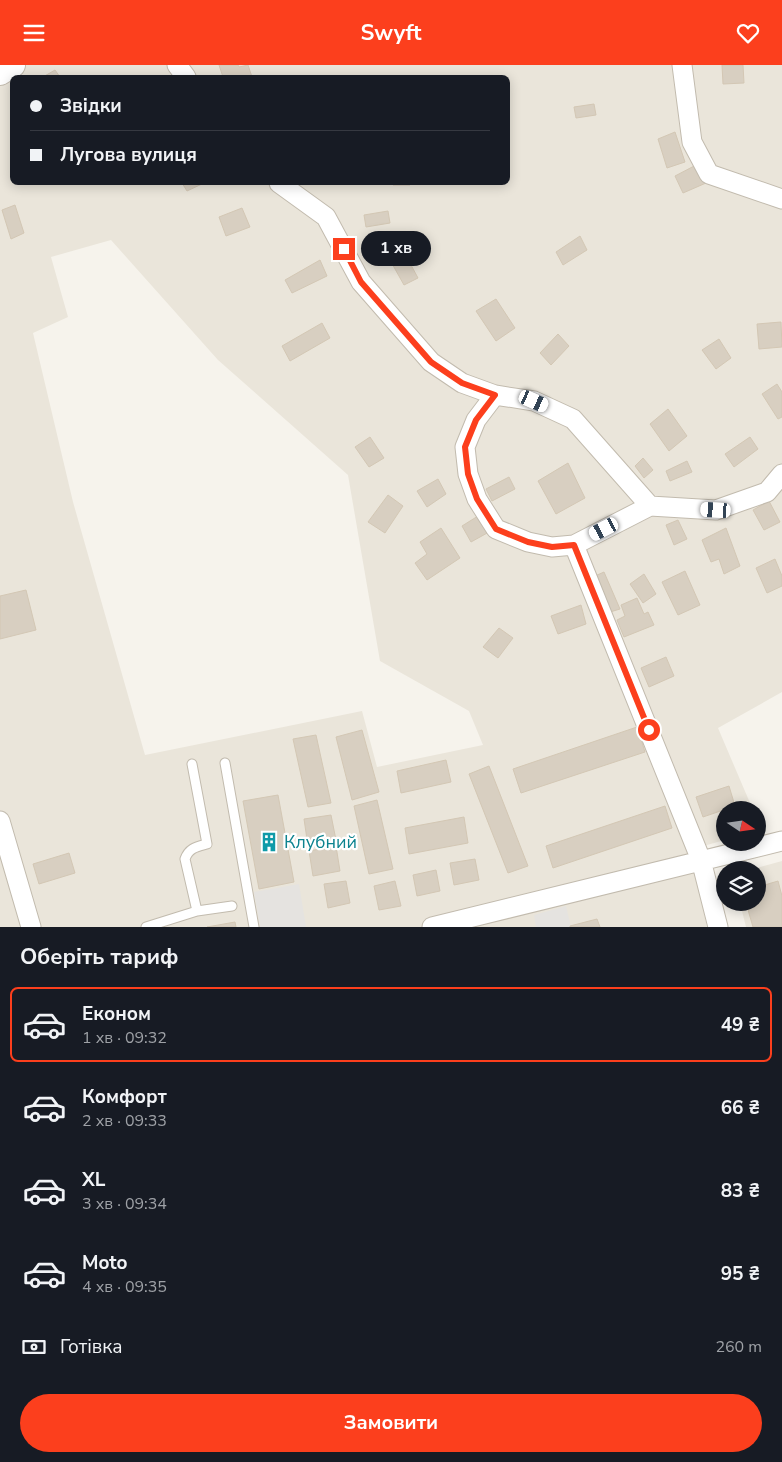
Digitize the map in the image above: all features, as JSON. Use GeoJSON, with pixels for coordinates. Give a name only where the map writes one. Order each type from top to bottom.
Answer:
{"type":"FeatureCollection","features":[{"type":"Feature","properties":{"kind":"street"},"geometry":{"type":"LineString","coordinates":[[0,73],[13,65]]}},
{"type":"Feature","properties":{"kind":"street"},"geometry":{"type":"LineString","coordinates":[[682,65],[692,142],[710,174],[782,199]]}},
{"type":"Feature","properties":{"kind":"street"},"geometry":{"type":"LineString","coordinates":[[282,185],[326,217],[361,282],[431,362],[462,383],[495,395],[534,401],[573,419],[650,506]]}},
{"type":"Feature","properties":{"kind":"street"},"geometry":{"type":"LineString","coordinates":[[495,395],[476,420],[465,447],[468,474],[477,499],[496,529],[528,542],[552,547],[574,545],[650,506],[716,510],[767,492],[782,473]]}},
{"type":"Feature","properties":{"kind":"street"},"geometry":{"type":"LineString","coordinates":[[574,545],[701,860],[718,927]]}},
{"type":"Feature","properties":{"kind":"street"},"geometry":{"type":"LineString","coordinates":[[0,821],[31,927]]}},
{"type":"Feature","properties":{"kind":"street"},"geometry":{"type":"LineString","coordinates":[[432,927],[782,841]]}},
{"type":"Feature","properties":{"kind":"lane"},"geometry":{"type":"LineString","coordinates":[[225,763],[254,927]]}},
{"type":"Feature","properties":{"kind":"lane"},"geometry":{"type":"LineString","coordinates":[[192,765],[207,844],[192,847],[185,859],[197,911]]}},
{"type":"Feature","properties":{"kind":"lane"},"geometry":{"type":"LineString","coordinates":[[146,927],[197,911],[232,906]]}},
{"type":"Feature","properties":{"kind":"shaded area"},"geometry":{"type":"Polygon","coordinates":[[[0,65],[782,65],[782,692],[718,728],[749,801],[716,801],[716,842],[689,850],[695,867],[707,927],[0,927],[0,65]],[[111,240],[51,257],[68,317],[33,333],[73,502],[145,755],[362,711],[377,767],[483,745],[469,711],[380,661],[348,475],[218,360],[111,240]]]}},
{"type":"Feature","properties":{"kind":"shaded area"},"geometry":{"type":"Polygon","coordinates":[[[782,861],[782,927],[746,927],[742,911],[766,911],[766,865],[782,861]]]}},
{"type":"Feature","properties":{"kind":"shaded area"},"geometry":{"type":"Polygon","coordinates":[[[299,884],[306,927],[260,927],[254,892],[299,884]]]}},
{"type":"Feature","properties":{"kind":"shaded area"},"geometry":{"type":"Polygon","coordinates":[[[566,906],[571,927],[536,927],[534,915],[566,906]]]}},
{"type":"Feature","properties":{"kind":"building"},"geometry":{"type":"Polygon","coordinates":[[[219,65],[238,65],[239,67],[248,65],[251,75],[222,75],[219,65]]]}},
{"type":"Feature","properties":{"kind":"building"},"geometry":{"type":"Polygon","coordinates":[[[722,65],[743,65],[744,83],[723,84],[722,65]]]}},
{"type":"Feature","properties":{"kind":"building"},"geometry":{"type":"Polygon","coordinates":[[[55,70],[59,75],[46,75],[55,70]]]}},
{"type":"Feature","properties":{"kind":"building"},"geometry":{"type":"Polygon","coordinates":[[[594,104],[596,115],[576,118],[574,107],[594,104]]]}},
{"type":"Feature","properties":{"kind":"building"},"geometry":{"type":"Polygon","coordinates":[[[675,132],[685,162],[667,168],[658,139],[675,132]]]}},
{"type":"Feature","properties":{"kind":"building"},"geometry":{"type":"Polygon","coordinates":[[[698,164],[706,183],[683,193],[675,176],[698,164]]]}},
{"type":"Feature","properties":{"kind":"building"},"geometry":{"type":"Polygon","coordinates":[[[183,185],[200,185],[187,191],[183,185]]]}},
{"type":"Feature","properties":{"kind":"building"},"geometry":{"type":"Polygon","coordinates":[[[15,205],[24,233],[11,239],[2,210],[15,205]]]}},
{"type":"Feature","properties":{"kind":"building"},"geometry":{"type":"Polygon","coordinates":[[[242,208],[250,227],[226,236],[219,217],[242,208]]]}},
{"type":"Feature","properties":{"kind":"building"},"geometry":{"type":"Polygon","coordinates":[[[388,211],[390,223],[366,227],[364,215],[388,211]]]}},
{"type":"Feature","properties":{"kind":"building"},"geometry":{"type":"Polygon","coordinates":[[[580,236],[587,250],[563,265],[556,252],[580,236]]]}},
{"type":"Feature","properties":{"kind":"building"},"geometry":{"type":"Polygon","coordinates":[[[404,252],[418,278],[404,285],[390,260],[404,252]]]}},
{"type":"Feature","properties":{"kind":"building"},"geometry":{"type":"Polygon","coordinates":[[[320,260],[327,276],[292,293],[285,280],[320,260]]]}},
{"type":"Feature","properties":{"kind":"building"},"geometry":{"type":"Polygon","coordinates":[[[496,299],[515,328],[496,341],[476,311],[496,299]]]}},
{"type":"Feature","properties":{"kind":"building"},"geometry":{"type":"Polygon","coordinates":[[[781,322],[782,347],[759,349],[757,324],[781,322]]]}},
{"type":"Feature","properties":{"kind":"building"},"geometry":{"type":"Polygon","coordinates":[[[322,323],[330,338],[290,361],[282,346],[322,323]]]}},
{"type":"Feature","properties":{"kind":"building"},"geometry":{"type":"Polygon","coordinates":[[[558,334],[569,346],[551,365],[540,353],[558,334]]]}},
{"type":"Feature","properties":{"kind":"building"},"geometry":{"type":"Polygon","coordinates":[[[719,339],[731,358],[716,369],[702,350],[719,339]]]}},
{"type":"Feature","properties":{"kind":"building"},"geometry":{"type":"Polygon","coordinates":[[[777,384],[782,392],[782,417],[778,419],[762,394],[777,384]]]}},
{"type":"Feature","properties":{"kind":"building"},"geometry":{"type":"Polygon","coordinates":[[[668,409],[687,436],[669,451],[650,424],[668,409]]]}},
{"type":"Feature","properties":{"kind":"building"},"geometry":{"type":"Polygon","coordinates":[[[370,437],[384,458],[369,467],[355,447],[370,437]]]}},
{"type":"Feature","properties":{"kind":"building"},"geometry":{"type":"Polygon","coordinates":[[[750,437],[758,449],[734,467],[725,454],[750,437]]]}},
{"type":"Feature","properties":{"kind":"building"},"geometry":{"type":"Polygon","coordinates":[[[643,458],[653,470],[644,478],[635,466],[643,458]]]}},
{"type":"Feature","properties":{"kind":"building"},"geometry":{"type":"Polygon","coordinates":[[[687,461],[692,472],[670,481],[666,471],[687,461]]]}},
{"type":"Feature","properties":{"kind":"building"},"geometry":{"type":"Polygon","coordinates":[[[568,463],[585,498],[556,514],[538,481],[568,463]]]}},
{"type":"Feature","properties":{"kind":"building"},"geometry":{"type":"Polygon","coordinates":[[[509,477],[515,489],[492,501],[486,489],[509,477]]]}},
{"type":"Feature","properties":{"kind":"building"},"geometry":{"type":"Polygon","coordinates":[[[438,479],[446,494],[427,507],[417,491],[438,479]]]}},
{"type":"Feature","properties":{"kind":"building"},"geometry":{"type":"Polygon","coordinates":[[[388,495],[403,506],[385,533],[368,522],[388,495]]]}},
{"type":"Feature","properties":{"kind":"building"},"geometry":{"type":"Polygon","coordinates":[[[769,501],[780,522],[764,530],[753,510],[769,501]]]}},
{"type":"Feature","properties":{"kind":"building"},"geometry":{"type":"Polygon","coordinates":[[[478,516],[489,532],[471,542],[462,526],[478,516]]]}},
{"type":"Feature","properties":{"kind":"building"},"geometry":{"type":"Polygon","coordinates":[[[678,520],[687,539],[674,545],[666,525],[678,520]]]}},
{"type":"Feature","properties":{"kind":"building"},"geometry":{"type":"Polygon","coordinates":[[[441,528],[460,558],[427,580],[415,563],[427,554],[420,542],[441,528]]]}},
{"type":"Feature","properties":{"kind":"building"},"geometry":{"type":"Polygon","coordinates":[[[726,528],[740,566],[724,574],[719,559],[711,562],[702,540],[726,528]]]}},
{"type":"Feature","properties":{"kind":"building"},"geometry":{"type":"Polygon","coordinates":[[[775,559],[782,576],[782,586],[767,593],[756,568],[775,559]]]}},
{"type":"Feature","properties":{"kind":"building"},"geometry":{"type":"Polygon","coordinates":[[[685,571],[700,605],[678,615],[662,582],[685,571]]]}},
{"type":"Feature","properties":{"kind":"building"},"geometry":{"type":"Polygon","coordinates":[[[604,572],[620,609],[610,612],[595,576],[604,572]]]}},
{"type":"Feature","properties":{"kind":"building"},"geometry":{"type":"Polygon","coordinates":[[[644,574],[656,594],[643,603],[630,584],[644,574]]]}},
{"type":"Feature","properties":{"kind":"building"},"geometry":{"type":"Polygon","coordinates":[[[26,590],[36,630],[0,639],[0,596],[26,590]]]}},
{"type":"Feature","properties":{"kind":"building"},"geometry":{"type":"Polygon","coordinates":[[[637,598],[644,614],[648,612],[654,625],[624,637],[617,620],[625,616],[621,605],[637,598]]]}},
{"type":"Feature","properties":{"kind":"building"},"geometry":{"type":"Polygon","coordinates":[[[581,605],[586,624],[558,634],[551,616],[581,605]]]}},
{"type":"Feature","properties":{"kind":"building"},"geometry":{"type":"Polygon","coordinates":[[[499,628],[513,638],[498,658],[483,647],[499,628]]]}},
{"type":"Feature","properties":{"kind":"building"},"geometry":{"type":"Polygon","coordinates":[[[666,657],[674,676],[649,687],[641,668],[666,657]]]}},
{"type":"Feature","properties":{"kind":"building"},"geometry":{"type":"Polygon","coordinates":[[[637,727],[645,752],[521,793],[513,769],[637,727]]]}},
{"type":"Feature","properties":{"kind":"building"},"geometry":{"type":"Polygon","coordinates":[[[362,730],[379,792],[352,800],[336,737],[362,730]]]}},
{"type":"Feature","properties":{"kind":"building"},"geometry":{"type":"Polygon","coordinates":[[[316,735],[331,803],[308,807],[293,739],[316,735]]]}},
{"type":"Feature","properties":{"kind":"building"},"geometry":{"type":"Polygon","coordinates":[[[446,760],[451,782],[401,793],[397,771],[446,760]]]}},
{"type":"Feature","properties":{"kind":"building"},"geometry":{"type":"Polygon","coordinates":[[[489,766],[528,866],[508,873],[469,774],[489,766]]]}},
{"type":"Feature","properties":{"kind":"building"},"geometry":{"type":"Polygon","coordinates":[[[729,786],[734,801],[716,801],[716,813],[703,817],[696,797],[729,786]]]}},
{"type":"Feature","properties":{"kind":"building","name":"Клубний"},"geometry":{"type":"Polygon","coordinates":[[[278,795],[294,882],[259,889],[243,801],[278,795]]]}},
{"type":"Feature","properties":{"kind":"building"},"geometry":{"type":"Polygon","coordinates":[[[377,800],[393,869],[369,874],[354,806],[377,800]]]}},
{"type":"Feature","properties":{"kind":"building"},"geometry":{"type":"Polygon","coordinates":[[[665,806],[672,828],[553,868],[546,846],[665,806]]]}},
{"type":"Feature","properties":{"kind":"building"},"geometry":{"type":"Polygon","coordinates":[[[331,815],[336,840],[308,846],[304,819],[331,815]]]}},
{"type":"Feature","properties":{"kind":"building"},"geometry":{"type":"Polygon","coordinates":[[[464,817],[468,843],[409,854],[405,828],[464,817]]]}},
{"type":"Feature","properties":{"kind":"building"},"geometry":{"type":"Polygon","coordinates":[[[336,846],[340,871],[313,876],[309,851],[336,846]]]}},
{"type":"Feature","properties":{"kind":"building"},"geometry":{"type":"Polygon","coordinates":[[[69,853],[75,873],[39,884],[33,864],[69,853]]]}},
{"type":"Feature","properties":{"kind":"building"},"geometry":{"type":"Polygon","coordinates":[[[475,859],[479,880],[454,885],[450,863],[475,859]]]}},
{"type":"Feature","properties":{"kind":"building"},"geometry":{"type":"Polygon","coordinates":[[[436,870],[440,891],[417,896],[413,875],[436,870]]]}},
{"type":"Feature","properties":{"kind":"building"},"geometry":{"type":"Polygon","coordinates":[[[346,881],[350,903],[328,908],[324,884],[346,881]]]}},
{"type":"Feature","properties":{"kind":"building"},"geometry":{"type":"Polygon","coordinates":[[[395,881],[401,906],[379,910],[374,886],[395,881]]]}},
{"type":"Feature","properties":{"kind":"building"},"geometry":{"type":"Polygon","coordinates":[[[778,881],[782,896],[782,927],[753,927],[748,911],[766,911],[766,885],[778,881]]]}},
{"type":"Feature","properties":{"kind":"building"},"geometry":{"type":"Polygon","coordinates":[[[597,919],[600,927],[570,927],[570,926],[597,919]]]}},
{"type":"Feature","properties":{"kind":"building"},"geometry":{"type":"Polygon","coordinates":[[[235,922],[236,927],[207,927],[235,922]]]}},
{"type":"Feature","properties":{"kind":"place","name":"Клубний"},"geometry":{"type":"Point","coordinates":[269,842]}},
{"type":"Feature","properties":{"kind":"route"},"geometry":{"type":"LineString","coordinates":[[344,249],[361,282],[431,362],[462,383],[495,395],[476,420],[465,447],[468,474],[477,499],[496,529],[528,542],[552,547],[574,545],[649,730]]}}]}
